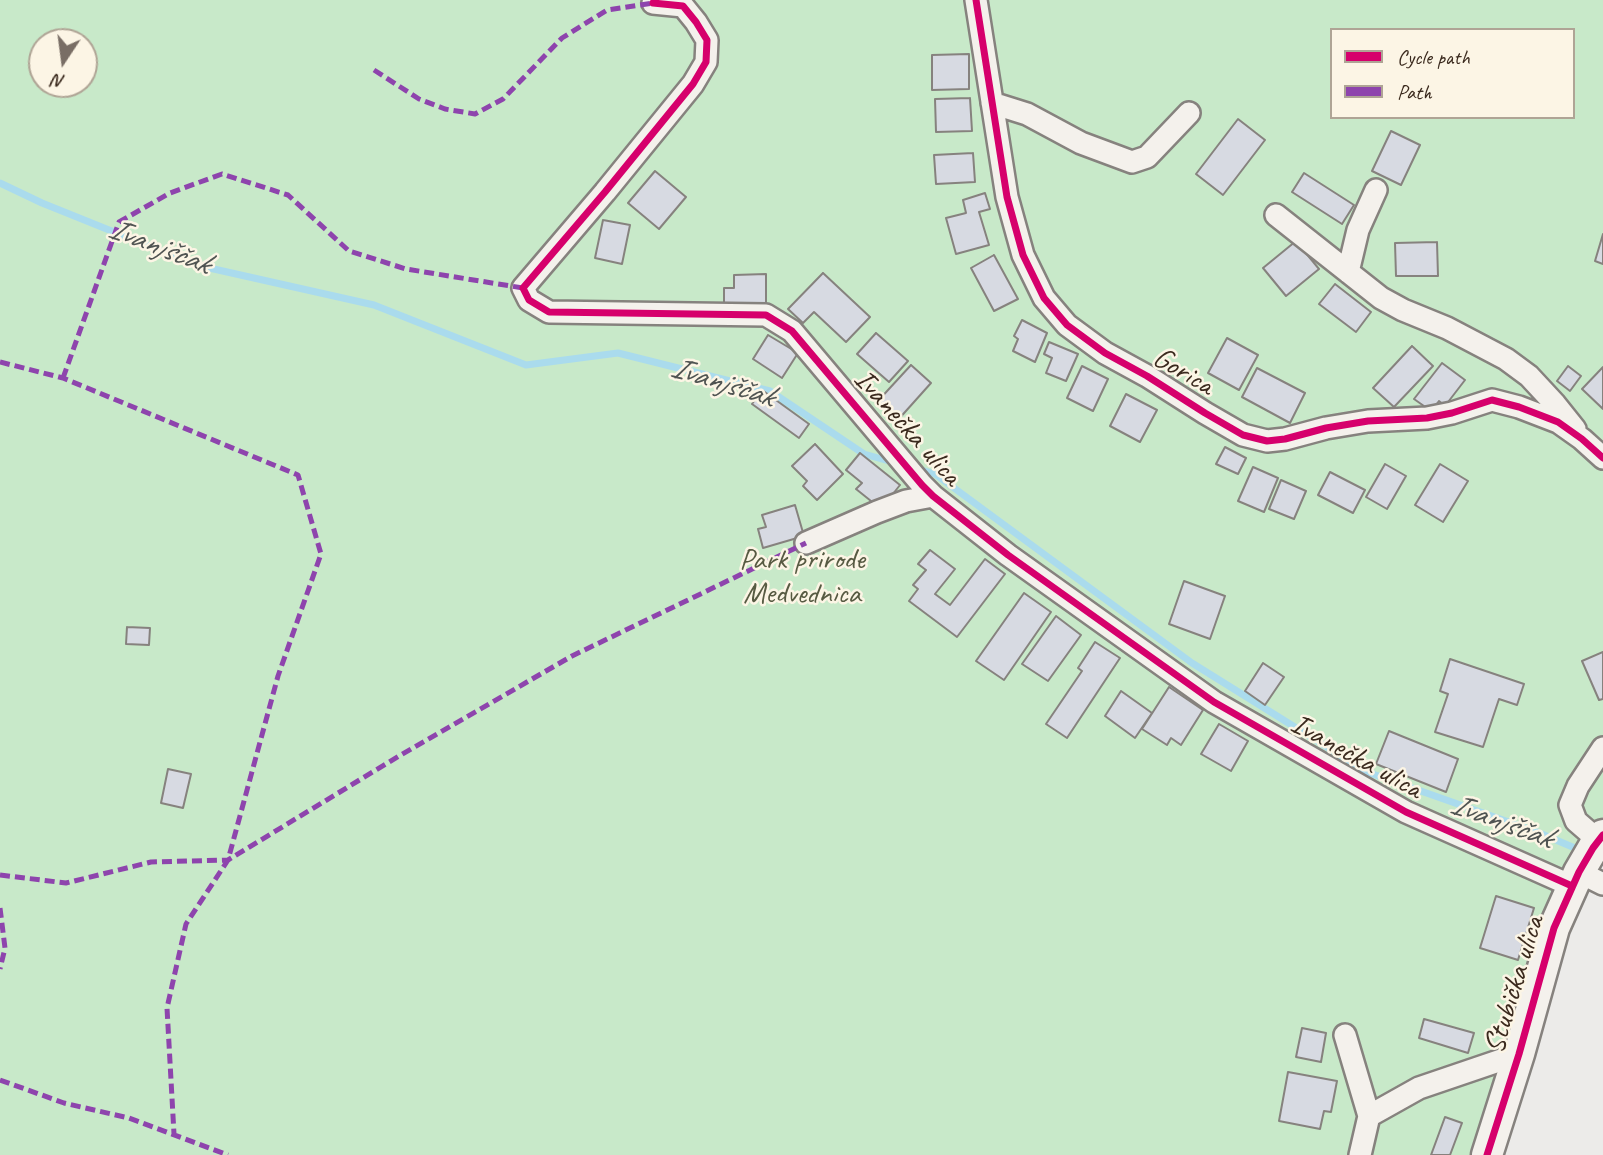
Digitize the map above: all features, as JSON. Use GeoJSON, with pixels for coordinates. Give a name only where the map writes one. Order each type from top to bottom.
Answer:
{"type":"FeatureCollection","features":[{"type":"Feature","properties":{"kind":"main road","name":"Stubička ulica"},"geometry":{"type":"LineString","coordinates":[[1487,1155],[1554,928],[1590,861]]}},
{"type":"Feature","properties":{"kind":"street","name":"Gorica"},"geometry":{"type":"LineString","coordinates":[[976,0],[1007,197],[1023,255],[1044,298],[1067,326],[1105,353],[1243,435],[1267,441],[1368,421],[1452,414],[1493,400],[1558,422],[1603,458]]}},
{"type":"Feature","properties":{"kind":"street","name":"Ivanečka ulica"},"geometry":{"type":"LineString","coordinates":[[653,3],[683,6],[707,40],[706,62],[685,95],[523,288],[529,300],[549,312],[766,315],[792,331],[927,491],[1008,555],[1214,702],[1406,812],[1590,861]]}},
{"type":"Feature","properties":{"kind":"street"},"geometry":{"type":"LineString","coordinates":[[992,103],[1027,114],[1081,143],[1132,162],[1147,157],[1189,113]]}},
{"type":"Feature","properties":{"kind":"street"},"geometry":{"type":"LineString","coordinates":[[1349,272],[1358,230],[1376,190]]}},
{"type":"Feature","properties":{"kind":"street","name":"Gorica"},"geometry":{"type":"LineString","coordinates":[[1276,215],[1381,298],[1506,359],[1528,376],[1555,404],[1582,439]]}},
{"type":"Feature","properties":{"kind":"street","name":"Ivanečka ulica"},"geometry":{"type":"LineString","coordinates":[[806,543],[927,491]]}},
{"type":"Feature","properties":{"kind":"street"},"geometry":{"type":"LineString","coordinates":[[1590,861],[1570,805],[1578,786],[1603,748]]}},
{"type":"Feature","properties":{"kind":"street"},"geometry":{"type":"LineString","coordinates":[[1345,1035],[1369,1116],[1360,1155]]}},
{"type":"Feature","properties":{"kind":"street"},"geometry":{"type":"LineString","coordinates":[[1369,1116],[1419,1088],[1519,1054]]}},
{"type":"Feature","properties":{"kind":"green space","name":"Park prirode Medvednica"},"geometry":{"type":"Polygon","coordinates":[[[0,0],[1603,0],[1603,817],[1566,864],[1472,1155],[0,1155],[0,0]]]}},
{"type":"Feature","properties":{"kind":"building"},"geometry":{"type":"Polygon","coordinates":[[[969,54],[969,89],[932,90],[932,55],[969,54]]]}},
{"type":"Feature","properties":{"kind":"building"},"geometry":{"type":"Polygon","coordinates":[[[970,98],[972,131],[936,132],[935,99],[970,98]]]}},
{"type":"Feature","properties":{"kind":"building"},"geometry":{"type":"Polygon","coordinates":[[[1238,119],[1265,140],[1223,195],[1196,174],[1238,119]]]}},
{"type":"Feature","properties":{"kind":"building"},"geometry":{"type":"Polygon","coordinates":[[[1391,131],[1420,145],[1401,185],[1372,171],[1391,131]]]}},
{"type":"Feature","properties":{"kind":"building"},"geometry":{"type":"Polygon","coordinates":[[[973,153],[975,182],[936,184],[934,155],[973,153]]]}},
{"type":"Feature","properties":{"kind":"building"},"geometry":{"type":"Polygon","coordinates":[[[655,171],[686,197],[659,229],[628,203],[655,171]]]}},
{"type":"Feature","properties":{"kind":"building"},"geometry":{"type":"Polygon","coordinates":[[[1304,173],[1354,205],[1342,224],[1292,192],[1304,173]]]}},
{"type":"Feature","properties":{"kind":"building"},"geometry":{"type":"Polygon","coordinates":[[[985,193],[990,209],[979,212],[989,245],[956,254],[946,218],[966,213],[963,200],[985,193]]]}},
{"type":"Feature","properties":{"kind":"building"},"geometry":{"type":"Polygon","coordinates":[[[603,220],[630,225],[622,264],[595,258],[603,220]]]}},
{"type":"Feature","properties":{"kind":"building"},"geometry":{"type":"Polygon","coordinates":[[[1603,234],[1603,264],[1595,261],[1603,234]]]}},
{"type":"Feature","properties":{"kind":"building"},"geometry":{"type":"Polygon","coordinates":[[[1296,241],[1319,269],[1286,296],[1263,268],[1296,241]]]}},
{"type":"Feature","properties":{"kind":"building"},"geometry":{"type":"Polygon","coordinates":[[[1437,242],[1438,276],[1396,276],[1395,243],[1437,242]]]}},
{"type":"Feature","properties":{"kind":"building"},"geometry":{"type":"Polygon","coordinates":[[[994,255],[1018,299],[994,311],[971,268],[994,255]]]}},
{"type":"Feature","properties":{"kind":"building"},"geometry":{"type":"Polygon","coordinates":[[[823,273],[870,317],[846,342],[814,312],[803,323],[788,309],[823,273]]]}},
{"type":"Feature","properties":{"kind":"building"},"geometry":{"type":"Polygon","coordinates":[[[766,274],[766,308],[724,308],[724,288],[734,288],[734,275],[766,274]]]}},
{"type":"Feature","properties":{"kind":"building"},"geometry":{"type":"Polygon","coordinates":[[[1335,284],[1371,312],[1356,332],[1319,304],[1335,284]]]}},
{"type":"Feature","properties":{"kind":"building"},"geometry":{"type":"Polygon","coordinates":[[[1022,320],[1047,333],[1035,362],[1013,351],[1018,339],[1014,336],[1022,320]]]}},
{"type":"Feature","properties":{"kind":"building"},"geometry":{"type":"Polygon","coordinates":[[[876,333],[908,361],[889,382],[857,354],[876,333]]]}},
{"type":"Feature","properties":{"kind":"building"},"geometry":{"type":"Polygon","coordinates":[[[768,335],[798,353],[782,378],[753,359],[768,335]]]}},
{"type":"Feature","properties":{"kind":"building"},"geometry":{"type":"Polygon","coordinates":[[[1227,338],[1258,355],[1239,390],[1208,373],[1227,338]]]}},
{"type":"Feature","properties":{"kind":"building"},"geometry":{"type":"Polygon","coordinates":[[[1049,342],[1078,354],[1066,381],[1046,373],[1052,358],[1044,354],[1049,342]]]}},
{"type":"Feature","properties":{"kind":"building"},"geometry":{"type":"Polygon","coordinates":[[[1412,346],[1433,366],[1394,407],[1373,388],[1412,346]]]}},
{"type":"Feature","properties":{"kind":"building"},"geometry":{"type":"Polygon","coordinates":[[[1442,363],[1465,380],[1445,406],[1439,401],[1431,411],[1414,399],[1442,363]]]}},
{"type":"Feature","properties":{"kind":"building"},"geometry":{"type":"Polygon","coordinates":[[[911,365],[931,383],[897,421],[877,402],[911,365]]]}},
{"type":"Feature","properties":{"kind":"building"},"geometry":{"type":"Polygon","coordinates":[[[1082,366],[1108,379],[1093,411],[1067,398],[1082,366]]]}},
{"type":"Feature","properties":{"kind":"building"},"geometry":{"type":"Polygon","coordinates":[[[1568,366],[1581,376],[1570,391],[1557,381],[1568,366]]]}},
{"type":"Feature","properties":{"kind":"building"},"geometry":{"type":"Polygon","coordinates":[[[1603,367],[1603,409],[1582,389],[1603,367]]]}},
{"type":"Feature","properties":{"kind":"building"},"geometry":{"type":"Polygon","coordinates":[[[1257,368],[1305,393],[1290,423],[1242,397],[1257,368]]]}},
{"type":"Feature","properties":{"kind":"building"},"geometry":{"type":"Polygon","coordinates":[[[762,390],[809,424],[799,438],[752,404],[762,390]]]}},
{"type":"Feature","properties":{"kind":"building"},"geometry":{"type":"Polygon","coordinates":[[[1126,394],[1157,410],[1140,442],[1110,426],[1126,394]]]}},
{"type":"Feature","properties":{"kind":"building"},"geometry":{"type":"Polygon","coordinates":[[[815,444],[843,474],[817,500],[803,486],[807,481],[792,466],[815,444]]]}},
{"type":"Feature","properties":{"kind":"building"},"geometry":{"type":"Polygon","coordinates":[[[1225,447],[1246,458],[1238,474],[1216,464],[1225,447]]]}},
{"type":"Feature","properties":{"kind":"building"},"geometry":{"type":"Polygon","coordinates":[[[860,453],[900,485],[881,509],[856,489],[862,483],[846,470],[860,453]]]}},
{"type":"Feature","properties":{"kind":"building"},"geometry":{"type":"Polygon","coordinates":[[[1385,464],[1406,476],[1387,509],[1366,497],[1385,464]]]}},
{"type":"Feature","properties":{"kind":"building"},"geometry":{"type":"Polygon","coordinates":[[[1440,464],[1468,481],[1443,522],[1415,505],[1440,464]]]}},
{"type":"Feature","properties":{"kind":"building"},"geometry":{"type":"Polygon","coordinates":[[[1253,467],[1278,478],[1264,512],[1238,501],[1253,467]]]}},
{"type":"Feature","properties":{"kind":"building"},"geometry":{"type":"Polygon","coordinates":[[[1330,472],[1365,490],[1353,513],[1318,495],[1330,472]]]}},
{"type":"Feature","properties":{"kind":"building"},"geometry":{"type":"Polygon","coordinates":[[[1281,480],[1306,491],[1294,519],[1269,509],[1281,480]]]}},
{"type":"Feature","properties":{"kind":"building"},"geometry":{"type":"Polygon","coordinates":[[[795,505],[804,536],[763,548],[758,529],[766,527],[762,515],[795,505]]]}},
{"type":"Feature","properties":{"kind":"building"},"geometry":{"type":"Polygon","coordinates":[[[930,550],[955,569],[935,594],[950,605],[985,559],[1005,574],[957,637],[909,601],[918,589],[913,585],[926,570],[918,564],[930,550]]]}},
{"type":"Feature","properties":{"kind":"building"},"geometry":{"type":"Polygon","coordinates":[[[1184,581],[1225,596],[1210,639],[1169,624],[1184,581]]]}},
{"type":"Feature","properties":{"kind":"building"},"geometry":{"type":"Polygon","coordinates":[[[1024,593],[1051,612],[1004,680],[976,661],[1024,593]]]}},
{"type":"Feature","properties":{"kind":"building"},"geometry":{"type":"Polygon","coordinates":[[[1056,616],[1081,635],[1048,681],[1022,664],[1056,616]]]}},
{"type":"Feature","properties":{"kind":"building"},"geometry":{"type":"Polygon","coordinates":[[[127,627],[150,628],[149,645],[126,644],[127,627]]]}},
{"type":"Feature","properties":{"kind":"building"},"geometry":{"type":"Polygon","coordinates":[[[1095,642],[1120,658],[1067,738],[1046,724],[1082,671],[1078,668],[1095,642]]]}},
{"type":"Feature","properties":{"kind":"building"},"geometry":{"type":"Polygon","coordinates":[[[1603,652],[1603,699],[1599,700],[1582,661],[1603,652]]]}},
{"type":"Feature","properties":{"kind":"building"},"geometry":{"type":"Polygon","coordinates":[[[1450,659],[1524,684],[1517,705],[1499,699],[1483,747],[1435,732],[1448,694],[1440,691],[1450,659]]]}},
{"type":"Feature","properties":{"kind":"building"},"geometry":{"type":"Polygon","coordinates":[[[1263,663],[1284,677],[1265,705],[1245,691],[1263,663]]]}},
{"type":"Feature","properties":{"kind":"building"},"geometry":{"type":"Polygon","coordinates":[[[1169,687],[1203,710],[1181,745],[1171,738],[1167,745],[1142,729],[1169,687]]]}},
{"type":"Feature","properties":{"kind":"building"},"geometry":{"type":"Polygon","coordinates":[[[1121,691],[1152,713],[1135,738],[1105,716],[1121,691]]]}},
{"type":"Feature","properties":{"kind":"building"},"geometry":{"type":"Polygon","coordinates":[[[1219,724],[1248,741],[1231,771],[1201,754],[1219,724]]]}},
{"type":"Feature","properties":{"kind":"building"},"geometry":{"type":"Polygon","coordinates":[[[1389,731],[1458,759],[1446,792],[1376,764],[1389,731]]]}},
{"type":"Feature","properties":{"kind":"building"},"geometry":{"type":"Polygon","coordinates":[[[168,769],[191,774],[183,808],[161,803],[168,769]]]}},
{"type":"Feature","properties":{"kind":"building"},"geometry":{"type":"Polygon","coordinates":[[[1496,896],[1534,908],[1518,960],[1480,948],[1496,896]]]}},
{"type":"Feature","properties":{"kind":"building"},"geometry":{"type":"Polygon","coordinates":[[[1424,1019],[1474,1033],[1468,1053],[1419,1038],[1424,1019]]]}},
{"type":"Feature","properties":{"kind":"building"},"geometry":{"type":"Polygon","coordinates":[[[1302,1028],[1326,1033],[1321,1062],[1296,1057],[1302,1028]]]}},
{"type":"Feature","properties":{"kind":"building"},"geometry":{"type":"Polygon","coordinates":[[[1288,1072],[1337,1081],[1331,1112],[1324,1111],[1320,1129],[1279,1121],[1288,1072]]]}},
{"type":"Feature","properties":{"kind":"building"},"geometry":{"type":"Polygon","coordinates":[[[1445,1117],[1462,1123],[1450,1155],[1431,1155],[1445,1117]]]}},
{"type":"Feature","properties":{"kind":"waterway","name":"Ivanjščak"},"geometry":{"type":"LineString","coordinates":[[0,183],[42,203],[196,265],[374,305],[526,365],[618,353],[770,391],[864,454],[896,463]]}},
{"type":"Feature","properties":{"kind":"waterway","name":"Ivanjščak"},"geometry":{"type":"LineString","coordinates":[[914,468],[935,474],[1192,663],[1367,772],[1537,832],[1582,851]]}},
{"type":"Feature","properties":{"kind":"marked path"},"geometry":{"type":"LineString","coordinates":[[374,70],[419,99],[445,109],[475,114],[503,99],[562,38],[607,10],[653,3]]}},
{"type":"Feature","properties":{"kind":"marked path"},"geometry":{"type":"LineString","coordinates":[[63,378],[119,222],[170,193],[222,174],[288,195],[349,251],[406,269],[523,288]]}},
{"type":"Feature","properties":{"kind":"marked path"},"geometry":{"type":"LineString","coordinates":[[0,362],[63,378],[298,475],[321,554],[278,676],[228,860],[186,924],[167,1008],[174,1134]]}},
{"type":"Feature","properties":{"kind":"marked path"},"geometry":{"type":"LineString","coordinates":[[0,875],[66,883],[151,862],[228,860],[399,756],[572,656],[806,543]]}},
{"type":"Feature","properties":{"kind":"marked path"},"geometry":{"type":"LineString","coordinates":[[0,908],[5,948],[0,969]]}},
{"type":"Feature","properties":{"kind":"marked path"},"geometry":{"type":"LineString","coordinates":[[0,1080],[64,1103],[129,1118],[228,1155]]}},
{"type":"Feature","properties":{"kind":"cycle path"},"geometry":{"type":"LineString","coordinates":[[976,0],[1007,197],[1023,255],[1044,298],[1067,325],[1105,353],[1243,435],[1267,441],[1368,421],[1427,418],[1492,400],[1558,422],[1603,458]]}},
{"type":"Feature","properties":{"kind":"cycle path"},"geometry":{"type":"LineString","coordinates":[[653,3],[683,6],[707,40],[706,62],[693,84],[523,288],[529,300],[549,312],[766,315],[792,331],[933,496],[1008,555],[1214,702],[1406,812],[1572,886]]}},
{"type":"Feature","properties":{"kind":"cycle path"},"geometry":{"type":"LineString","coordinates":[[1487,1155],[1554,928],[1579,872],[1603,835]]}}]}
